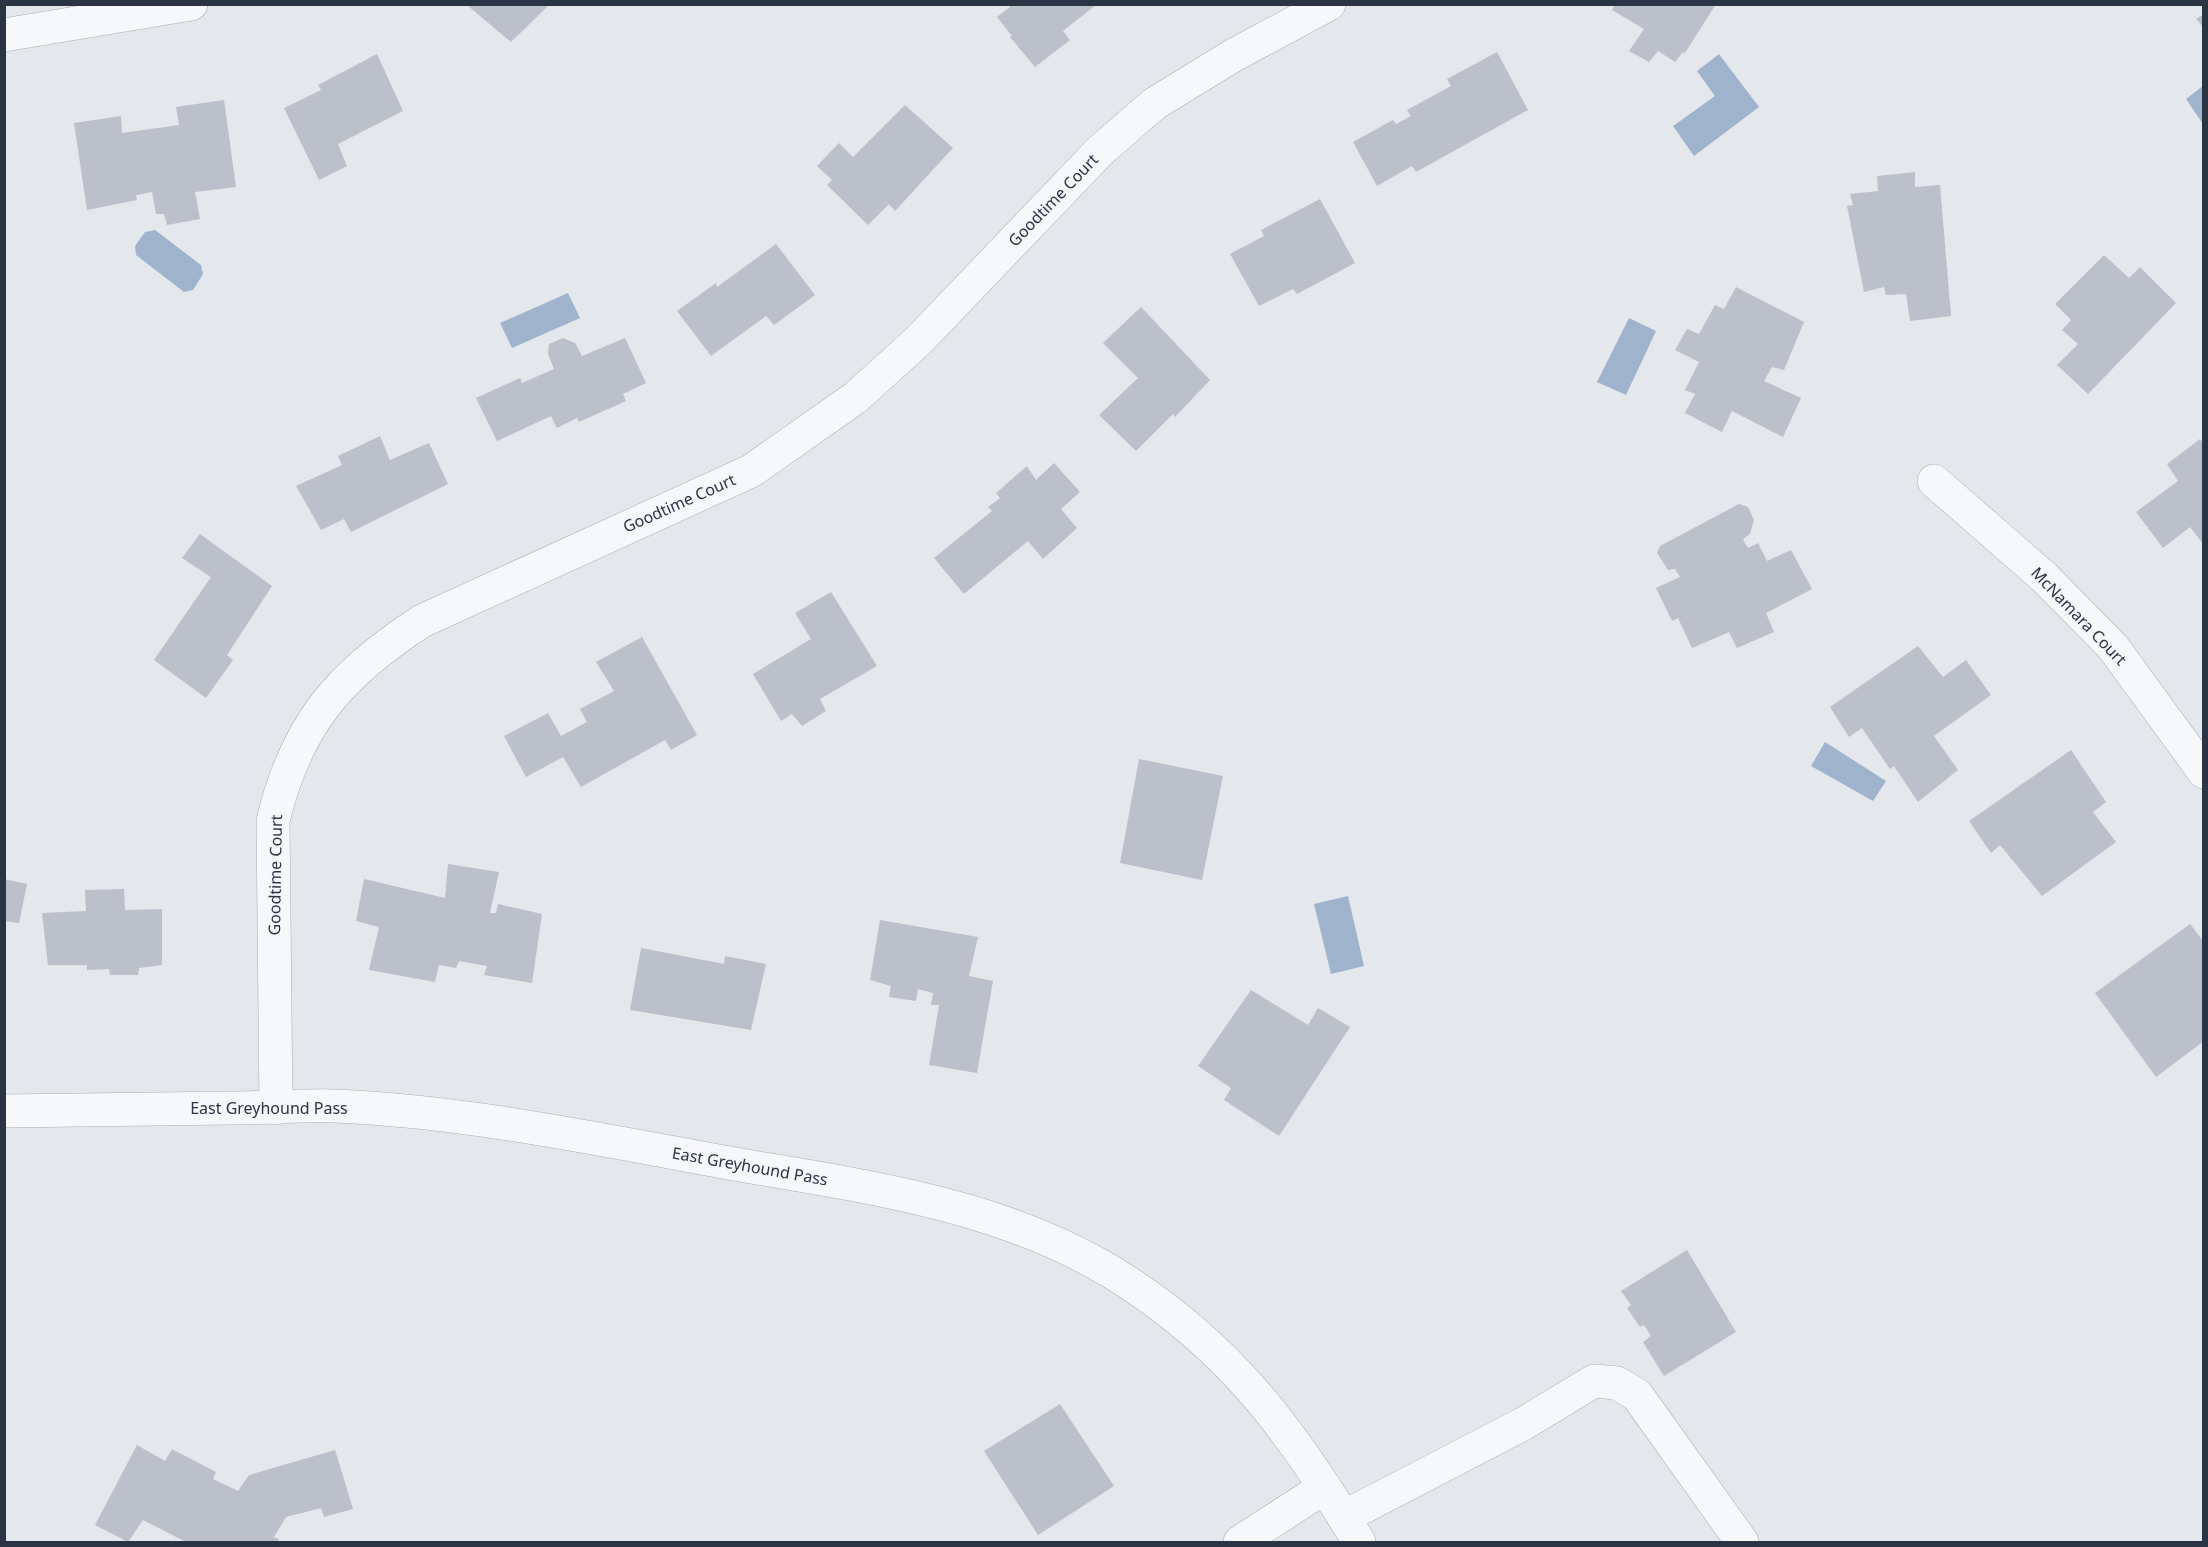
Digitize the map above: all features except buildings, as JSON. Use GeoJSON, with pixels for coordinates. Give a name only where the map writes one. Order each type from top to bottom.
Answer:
{"type":"FeatureCollection","features":[{"type":"Feature","properties":{"kind":"street"},"geometry":{"type":"LineString","coordinates":[[4,36],[191,4]]}},
{"type":"Feature","properties":{"kind":"street","name":"Goodtime Court"},"geometry":{"type":"LineString","coordinates":[[276,1108],[273,821],[282,783],[307,729],[343,682],[377,650],[422,621],[558,556],[751,471],[855,398],[918,341],[1100,151],[1154,104],[1234,55],[1329,4]]}},
{"type":"Feature","properties":{"kind":"street","name":"McNamara Court"},"geometry":{"type":"LineString","coordinates":[[1934,480],[2044,577],[2113,648],[2204,772]]}},
{"type":"Feature","properties":{"kind":"street","name":"East Greyhound Pass"},"geometry":{"type":"LineString","coordinates":[[4,1112],[335,1106],[432,1114],[547,1131],[856,1184],[964,1210],[1044,1238],[1113,1273],[1175,1316],[1224,1358],[1272,1411],[1325,1487],[1351,1530]]}},
{"type":"Feature","properties":{"kind":"street"},"geometry":{"type":"LineString","coordinates":[[1351,1530],[1594,1382],[1617,1383],[1637,1395],[1742,1542]]}},
{"type":"Feature","properties":{"kind":"street"},"geometry":{"type":"LineString","coordinates":[[1240,1542],[1325,1487]]}},
{"type":"Feature","properties":{"kind":"water"},"geometry":{"type":"Polygon","coordinates":[[[1719,54],[1759,107],[1694,156],[1673,126],[1715,96],[1697,71],[1719,54]]]}},
{"type":"Feature","properties":{"kind":"water"},"geometry":{"type":"Polygon","coordinates":[[[2203,86],[2203,124],[2186,99],[2203,86]]]}},
{"type":"Feature","properties":{"kind":"water"},"geometry":{"type":"Polygon","coordinates":[[[155,230],[201,265],[203,274],[193,290],[184,292],[136,255],[135,246],[145,232],[155,230]]]}},
{"type":"Feature","properties":{"kind":"water"},"geometry":{"type":"Polygon","coordinates":[[[568,293],[580,318],[512,348],[500,323],[568,293]]]}},
{"type":"Feature","properties":{"kind":"water"},"geometry":{"type":"Polygon","coordinates":[[[1629,318],[1656,331],[1626,395],[1597,382],[1629,318]]]}},
{"type":"Feature","properties":{"kind":"water"},"geometry":{"type":"Polygon","coordinates":[[[1825,742],[1886,781],[1873,801],[1811,766],[1825,742]]]}},
{"type":"Feature","properties":{"kind":"water"},"geometry":{"type":"Polygon","coordinates":[[[1348,896],[1364,966],[1331,974],[1314,904],[1348,896]]]}}]}
